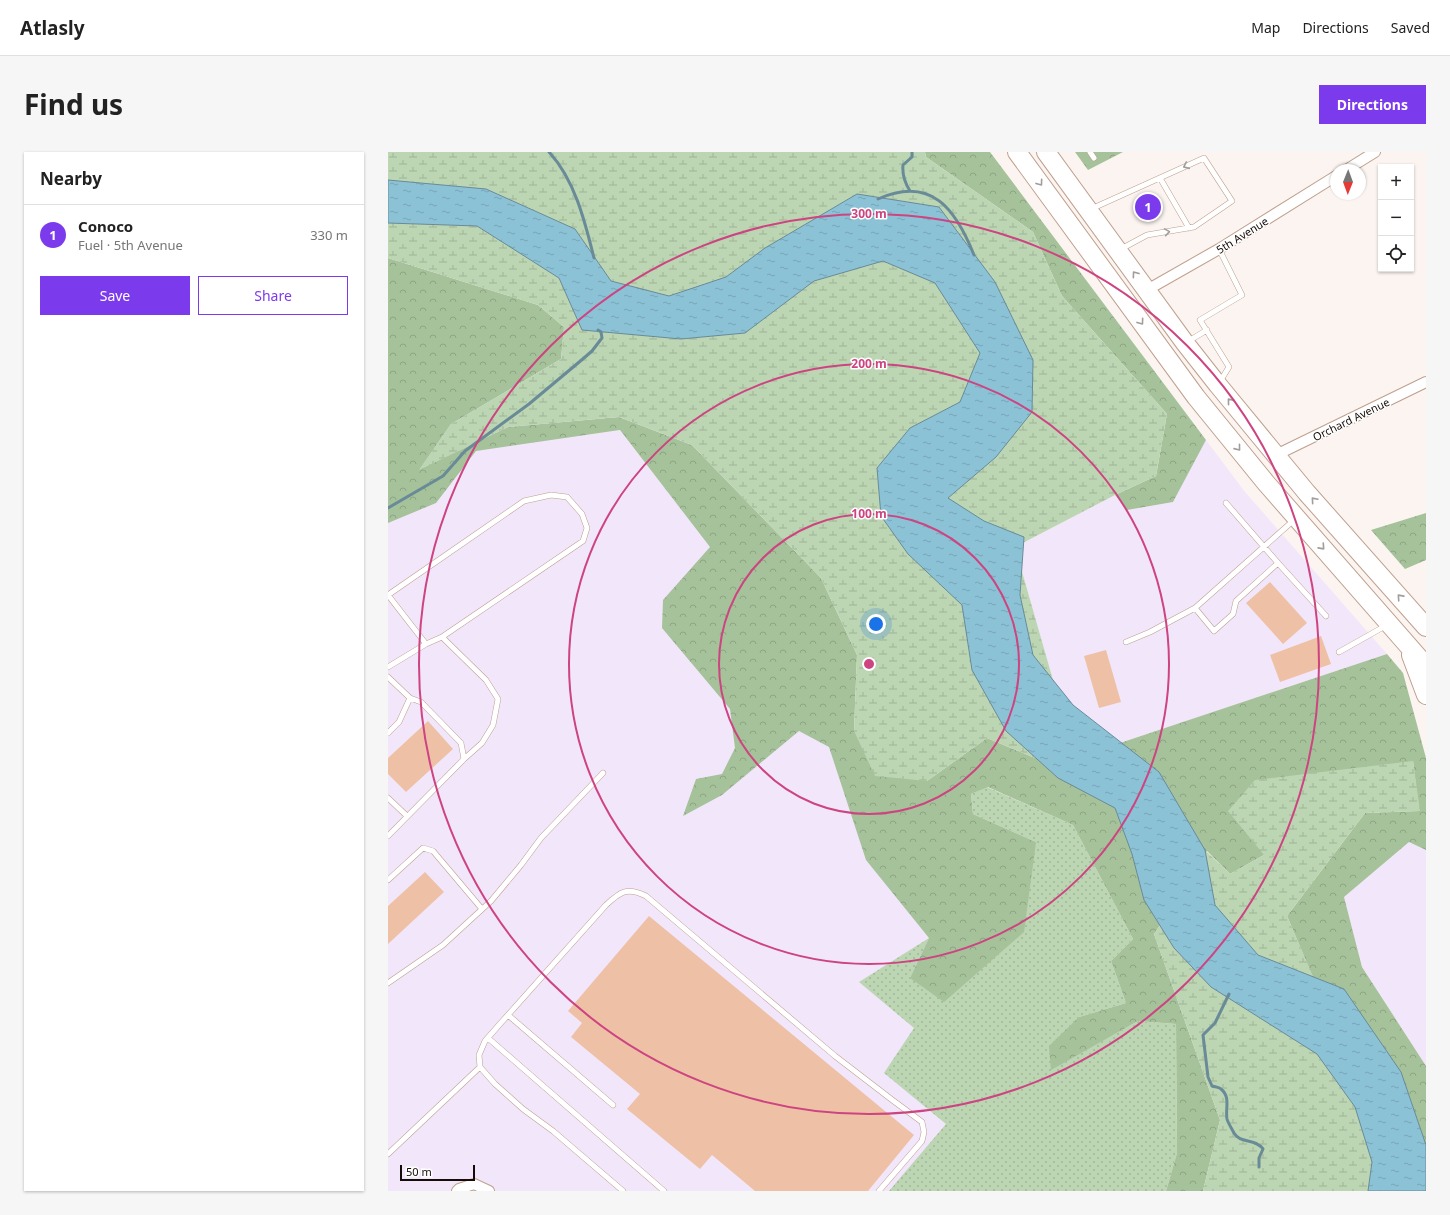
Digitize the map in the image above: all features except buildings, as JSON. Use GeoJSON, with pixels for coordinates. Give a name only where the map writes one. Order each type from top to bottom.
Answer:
{"type":"FeatureCollection","features":[{"type":"Feature","properties":{"kind":"highway"},"geometry":{"type":"LineString","coordinates":[[1017,152],[1192,391],[1296,518],[1426,666]]}},
{"type":"Feature","properties":{"kind":"highway"},"geometry":{"type":"LineString","coordinates":[[1046,152],[1218,385],[1331,520],[1422,620]]}},
{"type":"Feature","properties":{"kind":"highway"},"geometry":{"type":"LineString","coordinates":[[1407,643],[1426,695]]}},
{"type":"Feature","properties":{"kind":"street"},"geometry":{"type":"LineString","coordinates":[[1356,164],[1375,152]]}},
{"type":"Feature","properties":{"kind":"street","name":"5th Avenue"},"geometry":{"type":"LineString","coordinates":[[1147,290],[1219,249],[1330,180]]}},
{"type":"Feature","properties":{"kind":"street","name":"Orchard Avenue"},"geometry":{"type":"LineString","coordinates":[[1276,456],[1426,382]]}},
{"type":"Feature","properties":{"kind":"street"},"geometry":{"type":"LineString","coordinates":[[457,1191],[474,1184],[489,1191]]}},
{"type":"Feature","properties":{"kind":"lane"},"geometry":{"type":"LineString","coordinates":[[1090,152],[1094,158]]}},
{"type":"Feature","properties":{"kind":"lane"},"geometry":{"type":"LineString","coordinates":[[1089,210],[1204,158],[1232,201],[1194,227],[1147,235],[1118,250]]}},
{"type":"Feature","properties":{"kind":"lane"},"geometry":{"type":"LineString","coordinates":[[1160,178],[1189,228]]}},
{"type":"Feature","properties":{"kind":"lane"},"geometry":{"type":"LineString","coordinates":[[1218,385],[1229,367],[1200,320],[1242,295],[1219,249]]}},
{"type":"Feature","properties":{"kind":"lane"},"geometry":{"type":"LineString","coordinates":[[1186,343],[1207,330]]}},
{"type":"Feature","properties":{"kind":"lane"},"geometry":{"type":"LineString","coordinates":[[388,667],[426,644],[442,638],[583,541],[587,528],[582,514],[567,497],[551,495],[524,501],[388,595],[426,644]]}},
{"type":"Feature","properties":{"kind":"lane"},"geometry":{"type":"LineString","coordinates":[[1226,503],[1264,548],[1326,616]]}},
{"type":"Feature","properties":{"kind":"lane"},"geometry":{"type":"LineString","coordinates":[[1126,642],[1150,632],[1195,608],[1296,518]]}},
{"type":"Feature","properties":{"kind":"lane"},"geometry":{"type":"LineString","coordinates":[[1195,608],[1214,631],[1233,614],[1236,601],[1278,563]]}},
{"type":"Feature","properties":{"kind":"lane"},"geometry":{"type":"LineString","coordinates":[[1339,652],[1390,624]]}},
{"type":"Feature","properties":{"kind":"lane"},"geometry":{"type":"LineString","coordinates":[[388,836],[482,742],[493,725],[498,699],[486,680],[442,638]]}},
{"type":"Feature","properties":{"kind":"lane"},"geometry":{"type":"LineString","coordinates":[[388,677],[410,698],[421,702],[460,743],[464,759]]}},
{"type":"Feature","properties":{"kind":"lane"},"geometry":{"type":"LineString","coordinates":[[388,732],[398,722],[410,698]]}},
{"type":"Feature","properties":{"kind":"lane"},"geometry":{"type":"LineString","coordinates":[[388,983],[443,945],[491,901],[541,838],[602,773]]}},
{"type":"Feature","properties":{"kind":"lane"},"geometry":{"type":"LineString","coordinates":[[388,798],[407,816]]}},
{"type":"Feature","properties":{"kind":"lane"},"geometry":{"type":"LineString","coordinates":[[388,880],[424,848],[433,851],[482,909]]}},
{"type":"Feature","properties":{"kind":"lane"},"geometry":{"type":"LineString","coordinates":[[624,1191],[553,1131],[523,1109],[494,1084],[480,1067],[478,1055],[485,1041],[606,905],[624,891],[635,891],[646,896],[835,1056],[891,1100],[922,1122],[924,1132],[922,1141],[879,1191]]}},
{"type":"Feature","properties":{"kind":"lane"},"geometry":{"type":"LineString","coordinates":[[508,1015],[613,1105]]}},
{"type":"Feature","properties":{"kind":"lane"},"geometry":{"type":"LineString","coordinates":[[488,1038],[664,1191]]}},
{"type":"Feature","properties":{"kind":"lane"},"geometry":{"type":"LineString","coordinates":[[388,1154],[480,1067]]}},
{"type":"Feature","properties":{"kind":"shaded area"},"geometry":{"type":"Polygon","coordinates":[[[388,303],[588,435],[620,430],[677,504],[759,567],[1117,1191],[388,1191],[388,303]]]}},
{"type":"Feature","properties":{"kind":"shaded area"},"geometry":{"type":"Polygon","coordinates":[[[1206,440],[1245,492],[1387,654],[1117,744],[1081,726],[1055,687],[1015,547],[1115,495],[1127,510],[1173,502],[1206,440]]]}},
{"type":"Feature","properties":{"kind":"shaded area"},"geometry":{"type":"Polygon","coordinates":[[[1409,842],[1426,850],[1426,1066],[1362,967],[1344,897],[1409,842]]]}},
{"type":"Feature","properties":{"kind":"green space"},"geometry":{"type":"Polygon","coordinates":[[[388,152],[925,152],[926,157],[1033,232],[1062,296],[1167,414],[1156,476],[1115,495],[1015,547],[1055,687],[1081,726],[1117,744],[1035,758],[987,738],[927,781],[875,776],[854,731],[857,655],[821,578],[692,445],[619,417],[508,427],[419,470],[451,424],[561,359],[564,327],[538,305],[388,258],[388,152]]]}},
{"type":"Feature","properties":{"kind":"green space"},"geometry":{"type":"Polygon","coordinates":[[[925,152],[990,152],[1206,440],[1173,502],[1127,510],[1115,495],[1156,476],[1167,414],[1062,296],[1033,232],[926,157],[925,152]]]}},
{"type":"Feature","properties":{"kind":"green space"},"geometry":{"type":"Polygon","coordinates":[[[1075,152],[1123,152],[1088,170],[1075,152]]]}},
{"type":"Feature","properties":{"kind":"green space"},"geometry":{"type":"Polygon","coordinates":[[[388,258],[538,305],[564,327],[561,359],[451,424],[420,469],[508,427],[619,417],[692,445],[821,578],[857,655],[854,731],[927,781],[987,738],[1035,758],[1117,744],[1387,654],[1403,673],[1426,758],[1426,850],[1409,842],[1344,897],[1362,967],[1426,1066],[1426,1191],[1317,987],[1287,916],[1365,813],[1419,811],[1413,761],[1264,855],[1230,874],[1207,851],[1194,876],[1154,934],[1220,1120],[1203,1191],[1166,1191],[1177,1153],[1176,1024],[1138,1021],[1051,1070],[1049,1046],[1079,1017],[1126,1003],[1111,961],[1133,939],[1073,825],[988,787],[971,794],[973,814],[1036,842],[1024,932],[944,1002],[910,978],[929,938],[866,860],[829,747],[799,731],[722,795],[683,816],[696,779],[722,774],[735,748],[730,709],[662,628],[663,600],[710,547],[620,430],[476,451],[436,503],[388,523],[388,258]]]}},
{"type":"Feature","properties":{"kind":"green space"},"geometry":{"type":"Polygon","coordinates":[[[1426,513],[1426,560],[1405,569],[1371,530],[1426,513]]]}},
{"type":"Feature","properties":{"kind":"green space"},"geometry":{"type":"Polygon","coordinates":[[[1413,761],[1420,811],[1365,813],[1287,916],[1405,1191],[1203,1191],[1220,1120],[1154,934],[1194,877],[1193,872],[1206,851],[1230,874],[1264,855],[1228,811],[1255,780],[1413,761]]]}},
{"type":"Feature","properties":{"kind":"green space"},"geometry":{"type":"Polygon","coordinates":[[[987,787],[1073,825],[1133,939],[1111,961],[1126,1003],[1079,1017],[1051,1069],[1138,1021],[1176,1024],[1177,1153],[1166,1191],[889,1191],[946,1124],[884,1073],[914,1028],[859,982],[929,938],[910,978],[1036,842],[973,814],[971,794],[987,787]]]}},
{"type":"Feature","properties":{"kind":"water"},"geometry":{"type":"Polygon","coordinates":[[[388,180],[486,189],[575,229],[611,281],[669,296],[726,277],[765,248],[857,194],[939,207],[995,282],[1033,360],[1032,412],[996,457],[948,498],[984,521],[1024,537],[1020,595],[1033,655],[1073,705],[1159,772],[1205,850],[1215,905],[1258,955],[1344,989],[1401,1072],[1426,1145],[1426,1191],[1368,1191],[1372,1162],[1355,1107],[1317,1054],[1211,987],[1174,948],[1144,900],[1132,854],[1115,808],[1058,778],[1006,731],[972,670],[962,605],[908,554],[881,516],[877,468],[910,428],[960,402],[980,353],[935,283],[883,261],[814,281],[745,333],[681,339],[582,330],[559,278],[477,226],[388,223],[388,180]]]}},
{"type":"Feature","properties":{"kind":"waterway"},"geometry":{"type":"LineString","coordinates":[[549,152],[566,175],[578,202],[594,258]]}},
{"type":"Feature","properties":{"kind":"waterway"},"geometry":{"type":"LineString","coordinates":[[910,191],[904,179],[903,165],[912,157],[912,152]]}},
{"type":"Feature","properties":{"kind":"waterway"},"geometry":{"type":"LineString","coordinates":[[878,199],[897,193],[913,191],[927,194],[940,201],[950,211],[959,224],[974,255]]}},
{"type":"Feature","properties":{"kind":"waterway"},"geometry":{"type":"LineString","coordinates":[[388,508],[443,476],[465,451],[529,404],[584,358],[592,351],[602,338],[601,332],[598,330]]}},
{"type":"Feature","properties":{"kind":"waterway"},"geometry":{"type":"LineString","coordinates":[[1229,994],[1215,1023],[1203,1035],[1208,1077],[1212,1086],[1220,1088],[1226,1096],[1227,1119],[1234,1133],[1240,1139],[1256,1143],[1263,1149],[1259,1158],[1259,1167]]}},
{"type":"Feature","properties":{"kind":"place","name":"Conoco"},"geometry":{"type":"Point","coordinates":[1148,207]}}]}
